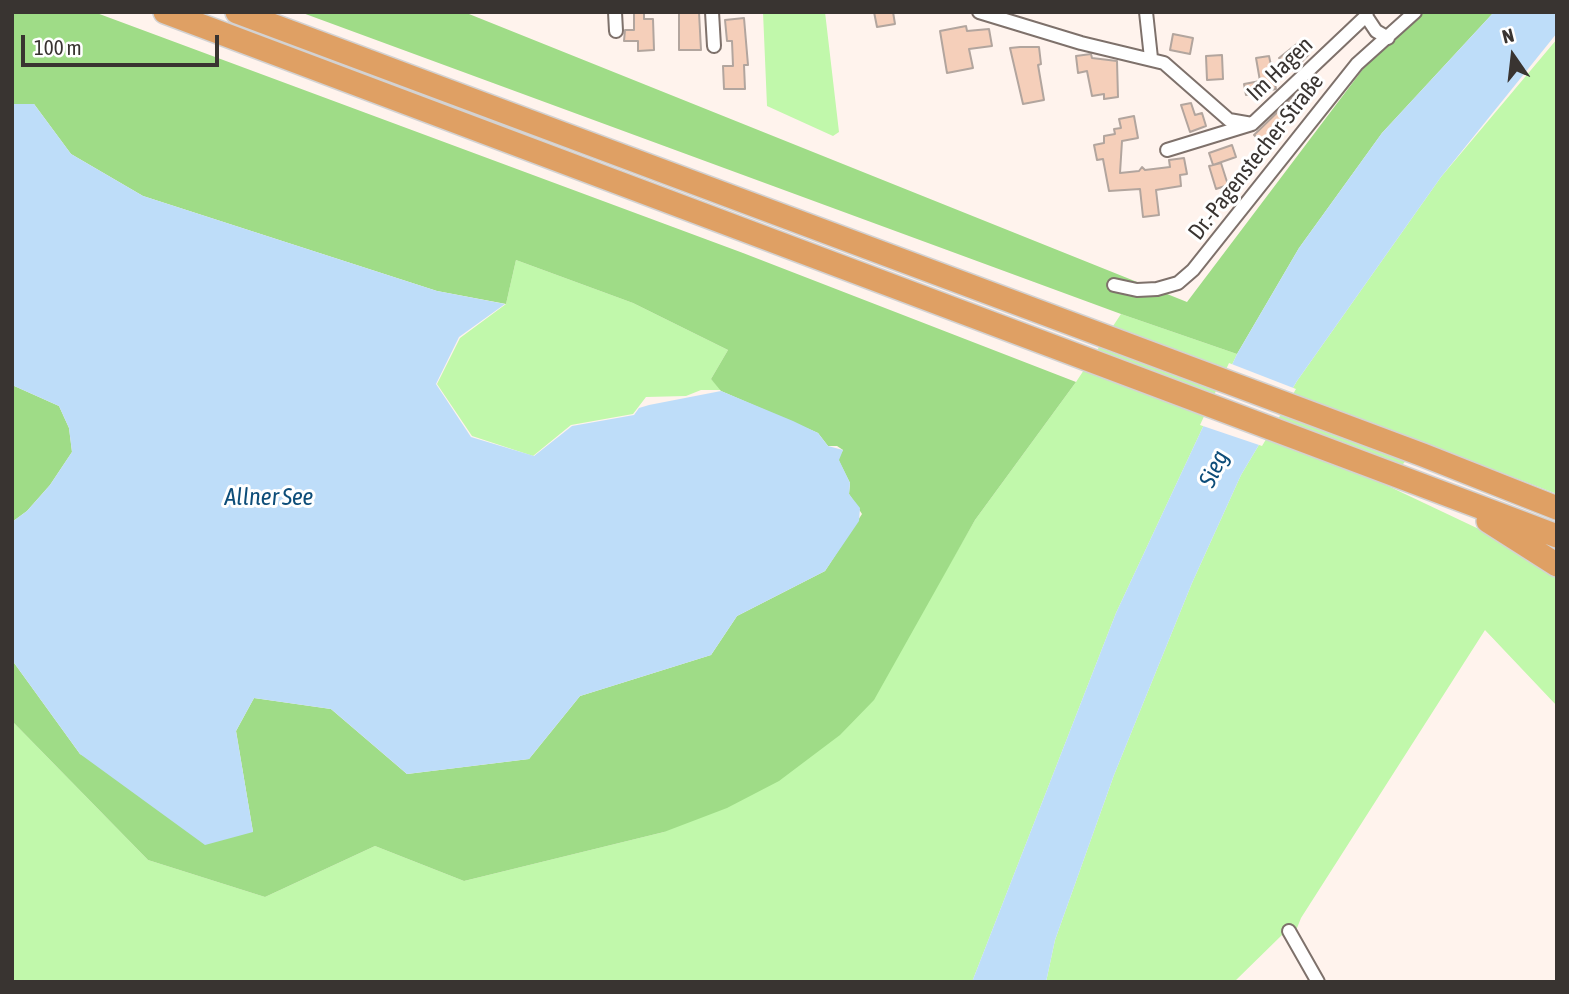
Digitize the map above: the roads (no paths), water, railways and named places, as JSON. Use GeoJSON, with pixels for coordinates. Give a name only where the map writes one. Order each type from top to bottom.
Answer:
{"type":"FeatureCollection","features":[{"type":"Feature","properties":{"kind":"highway"},"geometry":{"type":"LineString","coordinates":[[165,12],[1557,536]]}},
{"type":"Feature","properties":{"kind":"highway"},"geometry":{"type":"LineString","coordinates":[[237,12],[1423,455],[1557,508]]}},
{"type":"Feature","properties":{"kind":"highway"},"geometry":{"type":"LineString","coordinates":[[1443,493],[1557,565]]}},
{"type":"Feature","properties":{"kind":"street"},"geometry":{"type":"LineString","coordinates":[[615,12],[615,32]]}},
{"type":"Feature","properties":{"kind":"street"},"geometry":{"type":"LineString","coordinates":[[712,12],[714,46]]}},
{"type":"Feature","properties":{"kind":"street","name":"Im Hagen"},"geometry":{"type":"LineString","coordinates":[[979,12],[1081,43],[1164,63],[1228,120],[1252,124],[1366,14]]}},
{"type":"Feature","properties":{"kind":"street"},"geometry":{"type":"LineString","coordinates":[[1146,12],[1151,58]]}},
{"type":"Feature","properties":{"kind":"street","name":"Dr.-Pagenstecher-Straße"},"geometry":{"type":"LineString","coordinates":[[1114,285],[1137,290],[1157,289],[1178,283],[1194,270],[1357,64],[1415,12]]}},
{"type":"Feature","properties":{"kind":"street"},"geometry":{"type":"LineString","coordinates":[[1366,14],[1376,31],[1388,38]]}},
{"type":"Feature","properties":{"kind":"street"},"geometry":{"type":"LineString","coordinates":[[1167,150],[1252,124]]}},
{"type":"Feature","properties":{"kind":"street"},"geometry":{"type":"LineString","coordinates":[[1289,931],[1318,982]]}},
{"type":"Feature","properties":{"kind":"water","name":"Sieg"},"geometry":{"type":"Polygon","coordinates":[[[1494,12],[1557,12],[1557,33],[1441,177],[1297,381],[1241,475],[1192,583],[1114,775],[1055,940],[1046,982],[972,982],[1116,613],[1237,354],[1299,248],[1382,133],[1494,12]]]}},
{"type":"Feature","properties":{"kind":"water","name":"Allner See"},"geometry":{"type":"Polygon","coordinates":[[[12,104],[34,104],[71,154],[143,196],[437,291],[505,304],[459,337],[436,384],[471,437],[534,456],[572,426],[634,415],[639,408],[649,405],[721,391],[818,433],[828,446],[843,450],[839,460],[850,483],[849,494],[860,508],[859,521],[825,571],[737,616],[711,655],[580,696],[529,759],[407,774],[331,709],[254,698],[236,731],[253,832],[205,845],[80,754],[12,660],[12,522],[27,511],[50,485],[72,452],[69,428],[59,406],[12,385],[12,104]]]}}]}
